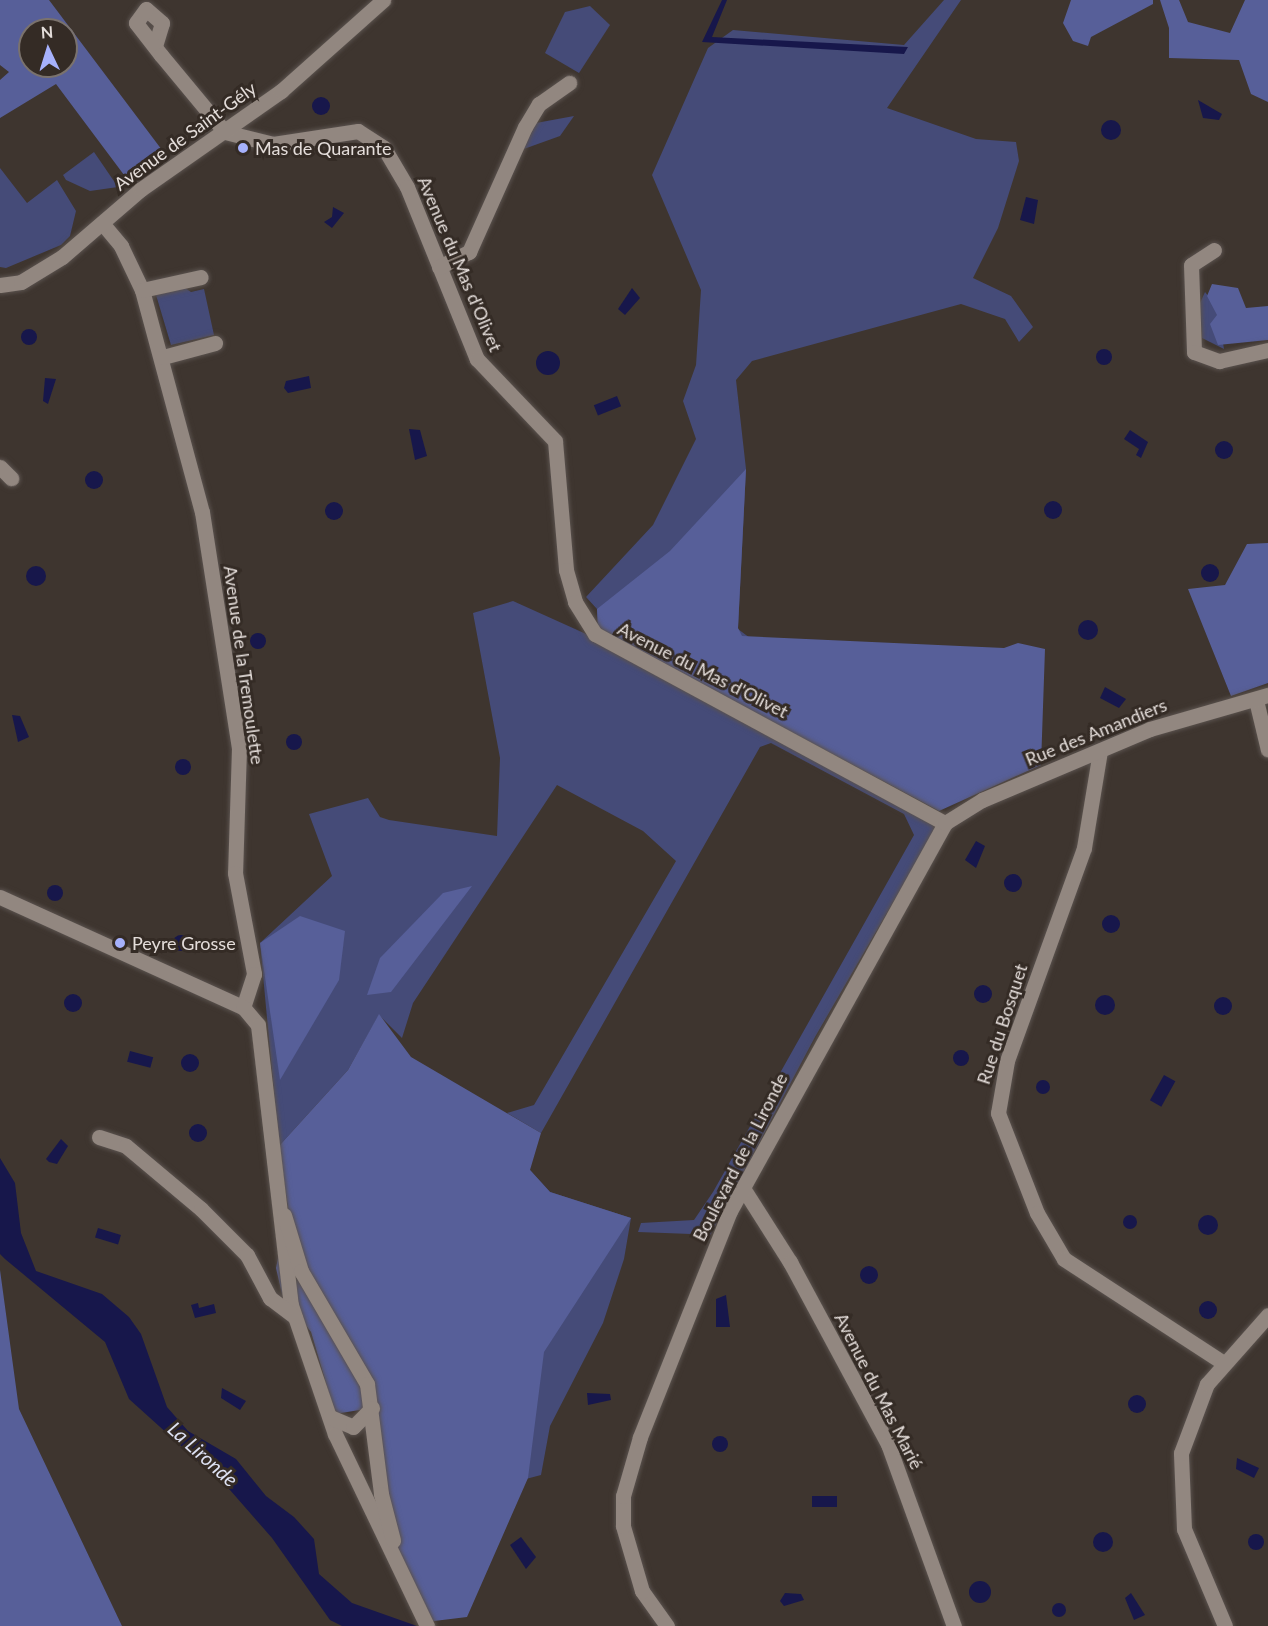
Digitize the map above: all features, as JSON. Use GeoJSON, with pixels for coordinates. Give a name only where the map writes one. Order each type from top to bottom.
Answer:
{"type":"FeatureCollection","features":[{"type":"Feature","properties":{"kind":"street","name":"Avenue de Saint-Gély"},"geometry":{"type":"LineString","coordinates":[[0,285],[28,278],[281,91],[383,0]]}},
{"type":"Feature","properties":{"kind":"street"},"geometry":{"type":"LineString","coordinates":[[155,46],[225,132]]}},
{"type":"Feature","properties":{"kind":"street"},"geometry":{"type":"LineString","coordinates":[[439,267],[469,252],[525,127],[539,104],[569,83]]}},
{"type":"Feature","properties":{"kind":"street","name":"Avenue du Mas d'Olivet"},"geometry":{"type":"LineString","coordinates":[[225,132],[273,144],[334,132],[369,134],[407,187],[477,359],[555,441],[566,570],[578,608],[595,634],[945,823]]}},
{"type":"Feature","properties":{"kind":"street","name":"Avenue de la Tremoulette"},"geometry":{"type":"LineString","coordinates":[[102,223],[121,246],[142,290],[163,357],[196,480],[239,748],[235,873],[254,974],[243,1007]]}},
{"type":"Feature","properties":{"kind":"street"},"geometry":{"type":"LineString","coordinates":[[1214,250],[1191,265],[1194,352],[1219,361],[1268,350]]}},
{"type":"Feature","properties":{"kind":"street"},"geometry":{"type":"LineString","coordinates":[[142,290],[201,277]]}},
{"type":"Feature","properties":{"kind":"street"},"geometry":{"type":"LineString","coordinates":[[163,357],[216,343]]}},
{"type":"Feature","properties":{"kind":"street"},"geometry":{"type":"LineString","coordinates":[[0,466],[11,478]]}},
{"type":"Feature","properties":{"kind":"street"},"geometry":{"type":"LineString","coordinates":[[1262,697],[1268,750]]}},
{"type":"Feature","properties":{"kind":"street","name":"Rue des Amandiers"},"geometry":{"type":"LineString","coordinates":[[945,823],[982,800],[1163,724],[1262,697]]}},
{"type":"Feature","properties":{"kind":"street","name":"Rue du Bosquet"},"geometry":{"type":"LineString","coordinates":[[1100,751],[1084,848],[1007,1061],[998,1113],[1036,1213],[1064,1259],[1222,1362]]}},
{"type":"Feature","properties":{"kind":"street","name":"Boulevard de la Lironde"},"geometry":{"type":"LineString","coordinates":[[667,1626],[635,1575],[623,1496],[640,1437],[690,1321],[716,1239],[945,823]]}},
{"type":"Feature","properties":{"kind":"street"},"geometry":{"type":"LineString","coordinates":[[0,897],[243,1007],[258,1025],[283,1267],[295,1317],[330,1418],[426,1624]]}},
{"type":"Feature","properties":{"kind":"street"},"geometry":{"type":"LineString","coordinates":[[99,1137],[126,1146],[201,1209],[247,1255],[270,1298],[295,1317]]}},
{"type":"Feature","properties":{"kind":"street","name":"Avenue du Mas Marié"},"geometry":{"type":"LineString","coordinates":[[743,1188],[790,1262],[888,1444],[954,1626]]}},
{"type":"Feature","properties":{"kind":"street"},"geometry":{"type":"LineString","coordinates":[[277,1194],[301,1271],[367,1384],[372,1408],[381,1494],[402,1575]]}},
{"type":"Feature","properties":{"kind":"street"},"geometry":{"type":"LineString","coordinates":[[1225,1626],[1184,1529],[1179,1495],[1188,1425],[1222,1362],[1268,1315]]}},
{"type":"Feature","properties":{"kind":"street"},"geometry":{"type":"LineString","coordinates":[[330,1418],[353,1427],[372,1408]]}},
{"type":"Feature","properties":{"kind":"shaded area"},"geometry":{"type":"Polygon","coordinates":[[[0,0],[49,0],[63,18],[18,18],[18,78],[78,78],[78,39],[168,158],[130,183],[56,84],[0,118],[0,80],[9,72],[0,65],[0,0]]]}},
{"type":"Feature","properties":{"kind":"shaded area"},"geometry":{"type":"Polygon","coordinates":[[[944,0],[961,0],[887,108],[976,139],[1016,142],[1019,161],[998,228],[973,278],[1011,296],[1033,327],[1019,342],[1005,319],[961,304],[752,361],[736,380],[746,469],[738,629],[750,638],[598,629],[597,609],[586,597],[653,525],[696,439],[683,401],[696,365],[701,290],[652,175],[708,48],[733,30],[904,45],[944,0]]]}},
{"type":"Feature","properties":{"kind":"shaded area"},"geometry":{"type":"Polygon","coordinates":[[[1071,0],[1153,0],[1153,4],[1091,37],[1088,46],[1073,41],[1063,23],[1071,0]]]}},
{"type":"Feature","properties":{"kind":"shaded area"},"geometry":{"type":"Polygon","coordinates":[[[1160,0],[1179,0],[1188,22],[1230,33],[1245,0],[1268,0],[1268,102],[1251,94],[1239,60],[1169,58],[1169,28],[1160,0]]]}},
{"type":"Feature","properties":{"kind":"shaded area"},"geometry":{"type":"Polygon","coordinates":[[[590,6],[610,25],[579,73],[545,53],[565,12],[590,6]]]}},
{"type":"Feature","properties":{"kind":"shaded area"},"geometry":{"type":"Polygon","coordinates":[[[574,116],[560,136],[521,150],[536,123],[574,116]]]}},
{"type":"Feature","properties":{"kind":"shaded area"},"geometry":{"type":"Polygon","coordinates":[[[94,152],[118,187],[90,191],[66,180],[63,175],[94,152]]]}},
{"type":"Feature","properties":{"kind":"shaded area"},"geometry":{"type":"Polygon","coordinates":[[[0,168],[27,203],[57,180],[76,211],[70,236],[61,245],[6,268],[0,267],[0,168]]]}},
{"type":"Feature","properties":{"kind":"shaded area"},"geometry":{"type":"Polygon","coordinates":[[[1212,284],[1238,288],[1246,308],[1268,306],[1268,340],[1218,345],[1210,324],[1217,315],[1207,296],[1212,284]]]}},
{"type":"Feature","properties":{"kind":"shaded area"},"geometry":{"type":"Polygon","coordinates":[[[185,288],[191,292],[204,289],[214,335],[171,345],[156,295],[185,288]]]}},
{"type":"Feature","properties":{"kind":"shaded area"},"geometry":{"type":"Polygon","coordinates":[[[1205,292],[1217,307],[1224,349],[1202,338],[1200,303],[1205,292]]]}},
{"type":"Feature","properties":{"kind":"shaded area"},"geometry":{"type":"Polygon","coordinates":[[[746,469],[738,628],[742,636],[1004,648],[1018,643],[1045,649],[1041,765],[939,811],[598,629],[597,609],[670,551],[746,469]]]}},
{"type":"Feature","properties":{"kind":"shaded area"},"geometry":{"type":"Polygon","coordinates":[[[1268,543],[1268,683],[1231,696],[1188,589],[1225,585],[1247,544],[1268,543]]]}},
{"type":"Feature","properties":{"kind":"shaded area"},"geometry":{"type":"Polygon","coordinates":[[[513,601],[595,638],[933,824],[935,830],[815,1037],[706,1243],[691,1234],[638,1232],[641,1223],[694,1220],[713,1192],[914,835],[904,814],[771,743],[760,747],[541,1133],[507,1113],[534,1105],[676,861],[643,831],[557,785],[413,1003],[402,1038],[379,1015],[348,1070],[279,1146],[260,943],[332,876],[309,814],[368,798],[380,817],[389,820],[497,836],[500,758],[473,613],[513,601]]]}},
{"type":"Feature","properties":{"kind":"shaded area"},"geometry":{"type":"Polygon","coordinates":[[[472,886],[391,992],[367,995],[380,958],[443,893],[472,886]]]}},
{"type":"Feature","properties":{"kind":"shaded area"},"geometry":{"type":"Polygon","coordinates":[[[300,916],[345,931],[339,980],[280,1080],[260,943],[300,916]]]}},
{"type":"Feature","properties":{"kind":"shaded area"},"geometry":{"type":"Polygon","coordinates":[[[379,1014],[411,1057],[541,1133],[530,1170],[550,1192],[631,1218],[544,1352],[528,1478],[467,1617],[426,1622],[402,1575],[372,1408],[335,1414],[311,1332],[282,1294],[276,1268],[288,1208],[279,1146],[348,1070],[379,1014]]]}},
{"type":"Feature","properties":{"kind":"shaded area"},"geometry":{"type":"Polygon","coordinates":[[[530,1170],[550,1192],[631,1218],[624,1259],[603,1323],[550,1426],[541,1475],[476,1492],[530,1170]]]}},
{"type":"Feature","properties":{"kind":"shaded area"},"geometry":{"type":"Polygon","coordinates":[[[0,1270],[19,1409],[122,1626],[0,1626],[0,1270]]]}},
{"type":"Feature","properties":{"kind":"water"},"geometry":{"type":"Polygon","coordinates":[[[722,0],[727,0],[712,37],[908,47],[904,54],[702,42],[722,0]]]}},
{"type":"Feature","properties":{"kind":"water"},"geometry":{"type":"Polygon","coordinates":[[[321,97],[327,100],[330,106],[327,112],[321,115],[315,112],[312,106],[315,100],[321,97]]]}},
{"type":"Feature","properties":{"kind":"water"},"geometry":{"type":"Polygon","coordinates":[[[1198,100],[1222,114],[1219,120],[1203,118],[1198,100]]]}},
{"type":"Feature","properties":{"kind":"water"},"geometry":{"type":"Polygon","coordinates":[[[1107,120],[1115,120],[1121,126],[1121,134],[1115,140],[1107,140],[1101,134],[1101,126],[1107,120]]]}},
{"type":"Feature","properties":{"kind":"water"},"geometry":{"type":"Polygon","coordinates":[[[1026,197],[1038,200],[1034,224],[1020,220],[1026,197]]]}},
{"type":"Feature","properties":{"kind":"water"},"geometry":{"type":"Polygon","coordinates":[[[333,207],[344,213],[332,228],[324,222],[332,217],[333,207]]]}},
{"type":"Feature","properties":{"kind":"water"},"geometry":{"type":"Polygon","coordinates":[[[632,288],[640,298],[625,315],[618,309],[632,288]]]}},
{"type":"Feature","properties":{"kind":"water"},"geometry":{"type":"Polygon","coordinates":[[[26,329],[32,329],[37,337],[35,343],[26,345],[21,340],[21,334],[26,329]]]}},
{"type":"Feature","properties":{"kind":"water"},"geometry":{"type":"Polygon","coordinates":[[[1104,349],[1110,351],[1112,357],[1110,363],[1104,365],[1098,363],[1096,357],[1098,351],[1104,349]]]}},
{"type":"Feature","properties":{"kind":"water"},"geometry":{"type":"Polygon","coordinates":[[[548,351],[557,354],[560,363],[557,372],[548,375],[539,372],[536,363],[539,354],[548,351]]]}},
{"type":"Feature","properties":{"kind":"water"},"geometry":{"type":"Polygon","coordinates":[[[309,376],[311,388],[288,393],[284,388],[286,381],[309,376]]]}},
{"type":"Feature","properties":{"kind":"water"},"geometry":{"type":"Polygon","coordinates":[[[45,378],[56,379],[48,404],[43,401],[45,378]]]}},
{"type":"Feature","properties":{"kind":"water"},"geometry":{"type":"Polygon","coordinates":[[[617,396],[621,406],[598,416],[594,405],[617,396]]]}},
{"type":"Feature","properties":{"kind":"water"},"geometry":{"type":"Polygon","coordinates":[[[409,429],[420,430],[427,456],[415,460],[409,429]]]}},
{"type":"Feature","properties":{"kind":"water"},"geometry":{"type":"Polygon","coordinates":[[[1130,430],[1148,442],[1141,458],[1136,455],[1139,449],[1124,439],[1130,430]]]}},
{"type":"Feature","properties":{"kind":"water"},"geometry":{"type":"Polygon","coordinates":[[[1224,441],[1230,444],[1233,450],[1230,456],[1224,459],[1218,456],[1215,450],[1218,444],[1224,441]]]}},
{"type":"Feature","properties":{"kind":"water"},"geometry":{"type":"Polygon","coordinates":[[[94,471],[102,476],[103,480],[98,488],[94,489],[86,484],[85,480],[90,472],[94,471]]]}},
{"type":"Feature","properties":{"kind":"water"},"geometry":{"type":"Polygon","coordinates":[[[1053,501],[1059,504],[1062,510],[1059,516],[1053,519],[1047,516],[1044,510],[1047,504],[1053,501]]]}},
{"type":"Feature","properties":{"kind":"water"},"geometry":{"type":"Polygon","coordinates":[[[334,502],[340,505],[343,511],[340,517],[334,520],[328,517],[325,511],[328,505],[334,502]]]}},
{"type":"Feature","properties":{"kind":"water"},"geometry":{"type":"Polygon","coordinates":[[[1210,564],[1216,567],[1219,573],[1216,579],[1210,582],[1204,579],[1201,573],[1204,567],[1210,564]]]}},
{"type":"Feature","properties":{"kind":"water"},"geometry":{"type":"Polygon","coordinates":[[[36,566],[43,569],[46,576],[43,583],[36,586],[29,583],[26,576],[29,569],[36,566]]]}},
{"type":"Feature","properties":{"kind":"water"},"geometry":{"type":"Polygon","coordinates":[[[1088,620],[1095,623],[1098,630],[1095,637],[1088,640],[1081,637],[1078,630],[1081,623],[1088,620]]]}},
{"type":"Feature","properties":{"kind":"water"},"geometry":{"type":"Polygon","coordinates":[[[258,633],[264,635],[266,641],[264,647],[258,649],[252,647],[250,641],[252,635],[258,633]]]}},
{"type":"Feature","properties":{"kind":"water"},"geometry":{"type":"Polygon","coordinates":[[[1105,687],[1126,699],[1119,708],[1100,698],[1105,687]]]}},
{"type":"Feature","properties":{"kind":"water"},"geometry":{"type":"Polygon","coordinates":[[[12,715],[20,716],[29,737],[18,742],[12,715]]]}},
{"type":"Feature","properties":{"kind":"water"},"geometry":{"type":"Polygon","coordinates":[[[294,734],[300,736],[302,742],[300,748],[294,750],[288,748],[286,742],[288,736],[294,734]]]}},
{"type":"Feature","properties":{"kind":"water"},"geometry":{"type":"Polygon","coordinates":[[[180,759],[186,759],[191,767],[189,773],[180,775],[175,770],[175,764],[180,759]]]}},
{"type":"Feature","properties":{"kind":"water"},"geometry":{"type":"Polygon","coordinates":[[[976,841],[985,846],[976,868],[965,860],[976,841]]]}},
{"type":"Feature","properties":{"kind":"water"},"geometry":{"type":"Polygon","coordinates":[[[1013,874],[1019,877],[1022,883],[1019,889],[1013,892],[1007,889],[1004,883],[1007,877],[1013,874]]]}},
{"type":"Feature","properties":{"kind":"water"},"geometry":{"type":"Polygon","coordinates":[[[55,885],[63,893],[55,901],[47,893],[55,885]]]}},
{"type":"Feature","properties":{"kind":"water"},"geometry":{"type":"Polygon","coordinates":[[[1111,915],[1117,918],[1120,924],[1117,930],[1111,933],[1105,930],[1102,924],[1105,918],[1111,915]]]}},
{"type":"Feature","properties":{"kind":"water"},"geometry":{"type":"Polygon","coordinates":[[[181,935],[189,943],[181,951],[173,943],[181,935]]]}},
{"type":"Feature","properties":{"kind":"water"},"geometry":{"type":"Polygon","coordinates":[[[983,985],[989,988],[992,994],[989,1000],[983,1003],[977,1000],[974,994],[977,988],[983,985]]]}},
{"type":"Feature","properties":{"kind":"water"},"geometry":{"type":"Polygon","coordinates":[[[69,994],[77,994],[82,999],[80,1010],[69,1012],[64,1007],[64,999],[69,994]]]}},
{"type":"Feature","properties":{"kind":"water"},"geometry":{"type":"Polygon","coordinates":[[[1105,995],[1112,998],[1115,1005],[1112,1012],[1105,1015],[1098,1012],[1095,1005],[1098,998],[1105,995]]]}},
{"type":"Feature","properties":{"kind":"water"},"geometry":{"type":"Polygon","coordinates":[[[1219,997],[1227,997],[1232,1002],[1230,1013],[1219,1015],[1214,1010],[1214,1002],[1219,997]]]}},
{"type":"Feature","properties":{"kind":"water"},"geometry":{"type":"Polygon","coordinates":[[[961,1050],[967,1052],[969,1058],[967,1064],[961,1066],[955,1064],[953,1058],[955,1052],[961,1050]]]}},
{"type":"Feature","properties":{"kind":"water"},"geometry":{"type":"Polygon","coordinates":[[[130,1051],[153,1057],[150,1068],[127,1062],[130,1051]]]}},
{"type":"Feature","properties":{"kind":"water"},"geometry":{"type":"Polygon","coordinates":[[[190,1054],[196,1057],[199,1063],[196,1069],[190,1072],[184,1069],[181,1063],[184,1057],[190,1054]]]}},
{"type":"Feature","properties":{"kind":"water"},"geometry":{"type":"Polygon","coordinates":[[[1164,1075],[1175,1081],[1161,1107],[1150,1100],[1164,1075]]]}},
{"type":"Feature","properties":{"kind":"water"},"geometry":{"type":"Polygon","coordinates":[[[1043,1080],[1048,1082],[1050,1087],[1048,1092],[1043,1094],[1038,1092],[1036,1087],[1038,1082],[1043,1080]]]}},
{"type":"Feature","properties":{"kind":"water"},"geometry":{"type":"Polygon","coordinates":[[[198,1124],[204,1127],[207,1133],[204,1139],[198,1142],[192,1139],[189,1133],[192,1127],[198,1124]]]}},
{"type":"Feature","properties":{"kind":"water"},"geometry":{"type":"Polygon","coordinates":[[[61,1139],[68,1146],[57,1164],[49,1162],[46,1159],[61,1139]]]}},
{"type":"Feature","properties":{"kind":"water","name":"La Lironde"},"geometry":{"type":"Polygon","coordinates":[[[0,1158],[15,1183],[21,1233],[36,1271],[102,1294],[129,1317],[141,1334],[167,1407],[188,1431],[236,1459],[266,1496],[294,1517],[314,1539],[319,1574],[352,1603],[417,1626],[342,1626],[330,1620],[272,1538],[230,1490],[129,1399],[105,1342],[0,1254],[0,1158]]]}},
{"type":"Feature","properties":{"kind":"water"},"geometry":{"type":"Polygon","coordinates":[[[1127,1215],[1133,1215],[1137,1222],[1133,1229],[1127,1229],[1123,1225],[1123,1219],[1127,1215]]]}},
{"type":"Feature","properties":{"kind":"water"},"geometry":{"type":"Polygon","coordinates":[[[1208,1215],[1215,1218],[1218,1225],[1215,1232],[1208,1235],[1201,1232],[1198,1225],[1201,1218],[1208,1215]]]}},
{"type":"Feature","properties":{"kind":"water"},"geometry":{"type":"Polygon","coordinates":[[[98,1228],[121,1235],[118,1245],[95,1238],[98,1228]]]}},
{"type":"Feature","properties":{"kind":"water"},"geometry":{"type":"Polygon","coordinates":[[[869,1266],[875,1269],[878,1275],[875,1281],[869,1284],[863,1281],[860,1275],[863,1269],[869,1266]]]}},
{"type":"Feature","properties":{"kind":"water"},"geometry":{"type":"Polygon","coordinates":[[[726,1295],[730,1327],[716,1327],[716,1299],[726,1295]]]}},
{"type":"Feature","properties":{"kind":"water"},"geometry":{"type":"Polygon","coordinates":[[[1204,1301],[1212,1301],[1217,1306],[1215,1317],[1204,1319],[1199,1314],[1199,1306],[1204,1301]]]}},
{"type":"Feature","properties":{"kind":"water"},"geometry":{"type":"Polygon","coordinates":[[[198,1303],[199,1308],[214,1304],[216,1313],[195,1318],[191,1305],[198,1303]]]}},
{"type":"Feature","properties":{"kind":"water"},"geometry":{"type":"Polygon","coordinates":[[[222,1388],[246,1401],[240,1410],[221,1398],[222,1388]]]}},
{"type":"Feature","properties":{"kind":"water"},"geometry":{"type":"Polygon","coordinates":[[[587,1393],[610,1394],[611,1400],[588,1405],[587,1393]]]}},
{"type":"Feature","properties":{"kind":"water"},"geometry":{"type":"Polygon","coordinates":[[[1137,1395],[1143,1398],[1146,1404],[1143,1410],[1137,1413],[1131,1410],[1128,1404],[1131,1398],[1137,1395]]]}},
{"type":"Feature","properties":{"kind":"water"},"geometry":{"type":"Polygon","coordinates":[[[720,1436],[726,1438],[728,1444],[726,1450],[720,1452],[714,1450],[712,1444],[714,1438],[720,1436]]]}},
{"type":"Feature","properties":{"kind":"water"},"geometry":{"type":"Polygon","coordinates":[[[1237,1458],[1259,1468],[1254,1478],[1236,1469],[1237,1458]]]}},
{"type":"Feature","properties":{"kind":"water"},"geometry":{"type":"Polygon","coordinates":[[[812,1496],[837,1496],[837,1507],[812,1507],[812,1496]]]}},
{"type":"Feature","properties":{"kind":"water"},"geometry":{"type":"Polygon","coordinates":[[[1103,1532],[1110,1535],[1113,1542],[1110,1549],[1103,1552],[1096,1549],[1093,1542],[1096,1535],[1103,1532]]]}},
{"type":"Feature","properties":{"kind":"water"},"geometry":{"type":"Polygon","coordinates":[[[1253,1534],[1259,1534],[1264,1542],[1262,1548],[1253,1550],[1248,1545],[1248,1539],[1253,1534]]]}},
{"type":"Feature","properties":{"kind":"water"},"geometry":{"type":"Polygon","coordinates":[[[521,1537],[536,1557],[526,1569],[510,1545],[521,1537]]]}},
{"type":"Feature","properties":{"kind":"water"},"geometry":{"type":"Polygon","coordinates":[[[980,1581],[988,1584],[991,1592],[988,1600],[980,1603],[972,1600],[969,1592],[972,1584],[980,1581]]]}},
{"type":"Feature","properties":{"kind":"water"},"geometry":{"type":"Polygon","coordinates":[[[785,1593],[801,1594],[804,1600],[784,1606],[780,1601],[785,1593]]]}},
{"type":"Feature","properties":{"kind":"water"},"geometry":{"type":"Polygon","coordinates":[[[1131,1593],[1145,1615],[1134,1620],[1125,1598],[1131,1593]]]}},
{"type":"Feature","properties":{"kind":"water"},"geometry":{"type":"Polygon","coordinates":[[[1056,1603],[1062,1603],[1066,1610],[1062,1617],[1056,1617],[1052,1613],[1052,1607],[1056,1603]]]}},
{"type":"Feature","properties":{"kind":"place","name":"Mas de Quarante"},"geometry":{"type":"Point","coordinates":[243,148]}},
{"type":"Feature","properties":{"kind":"place","name":"Peyre Grosse"},"geometry":{"type":"Point","coordinates":[120,943]}}]}
